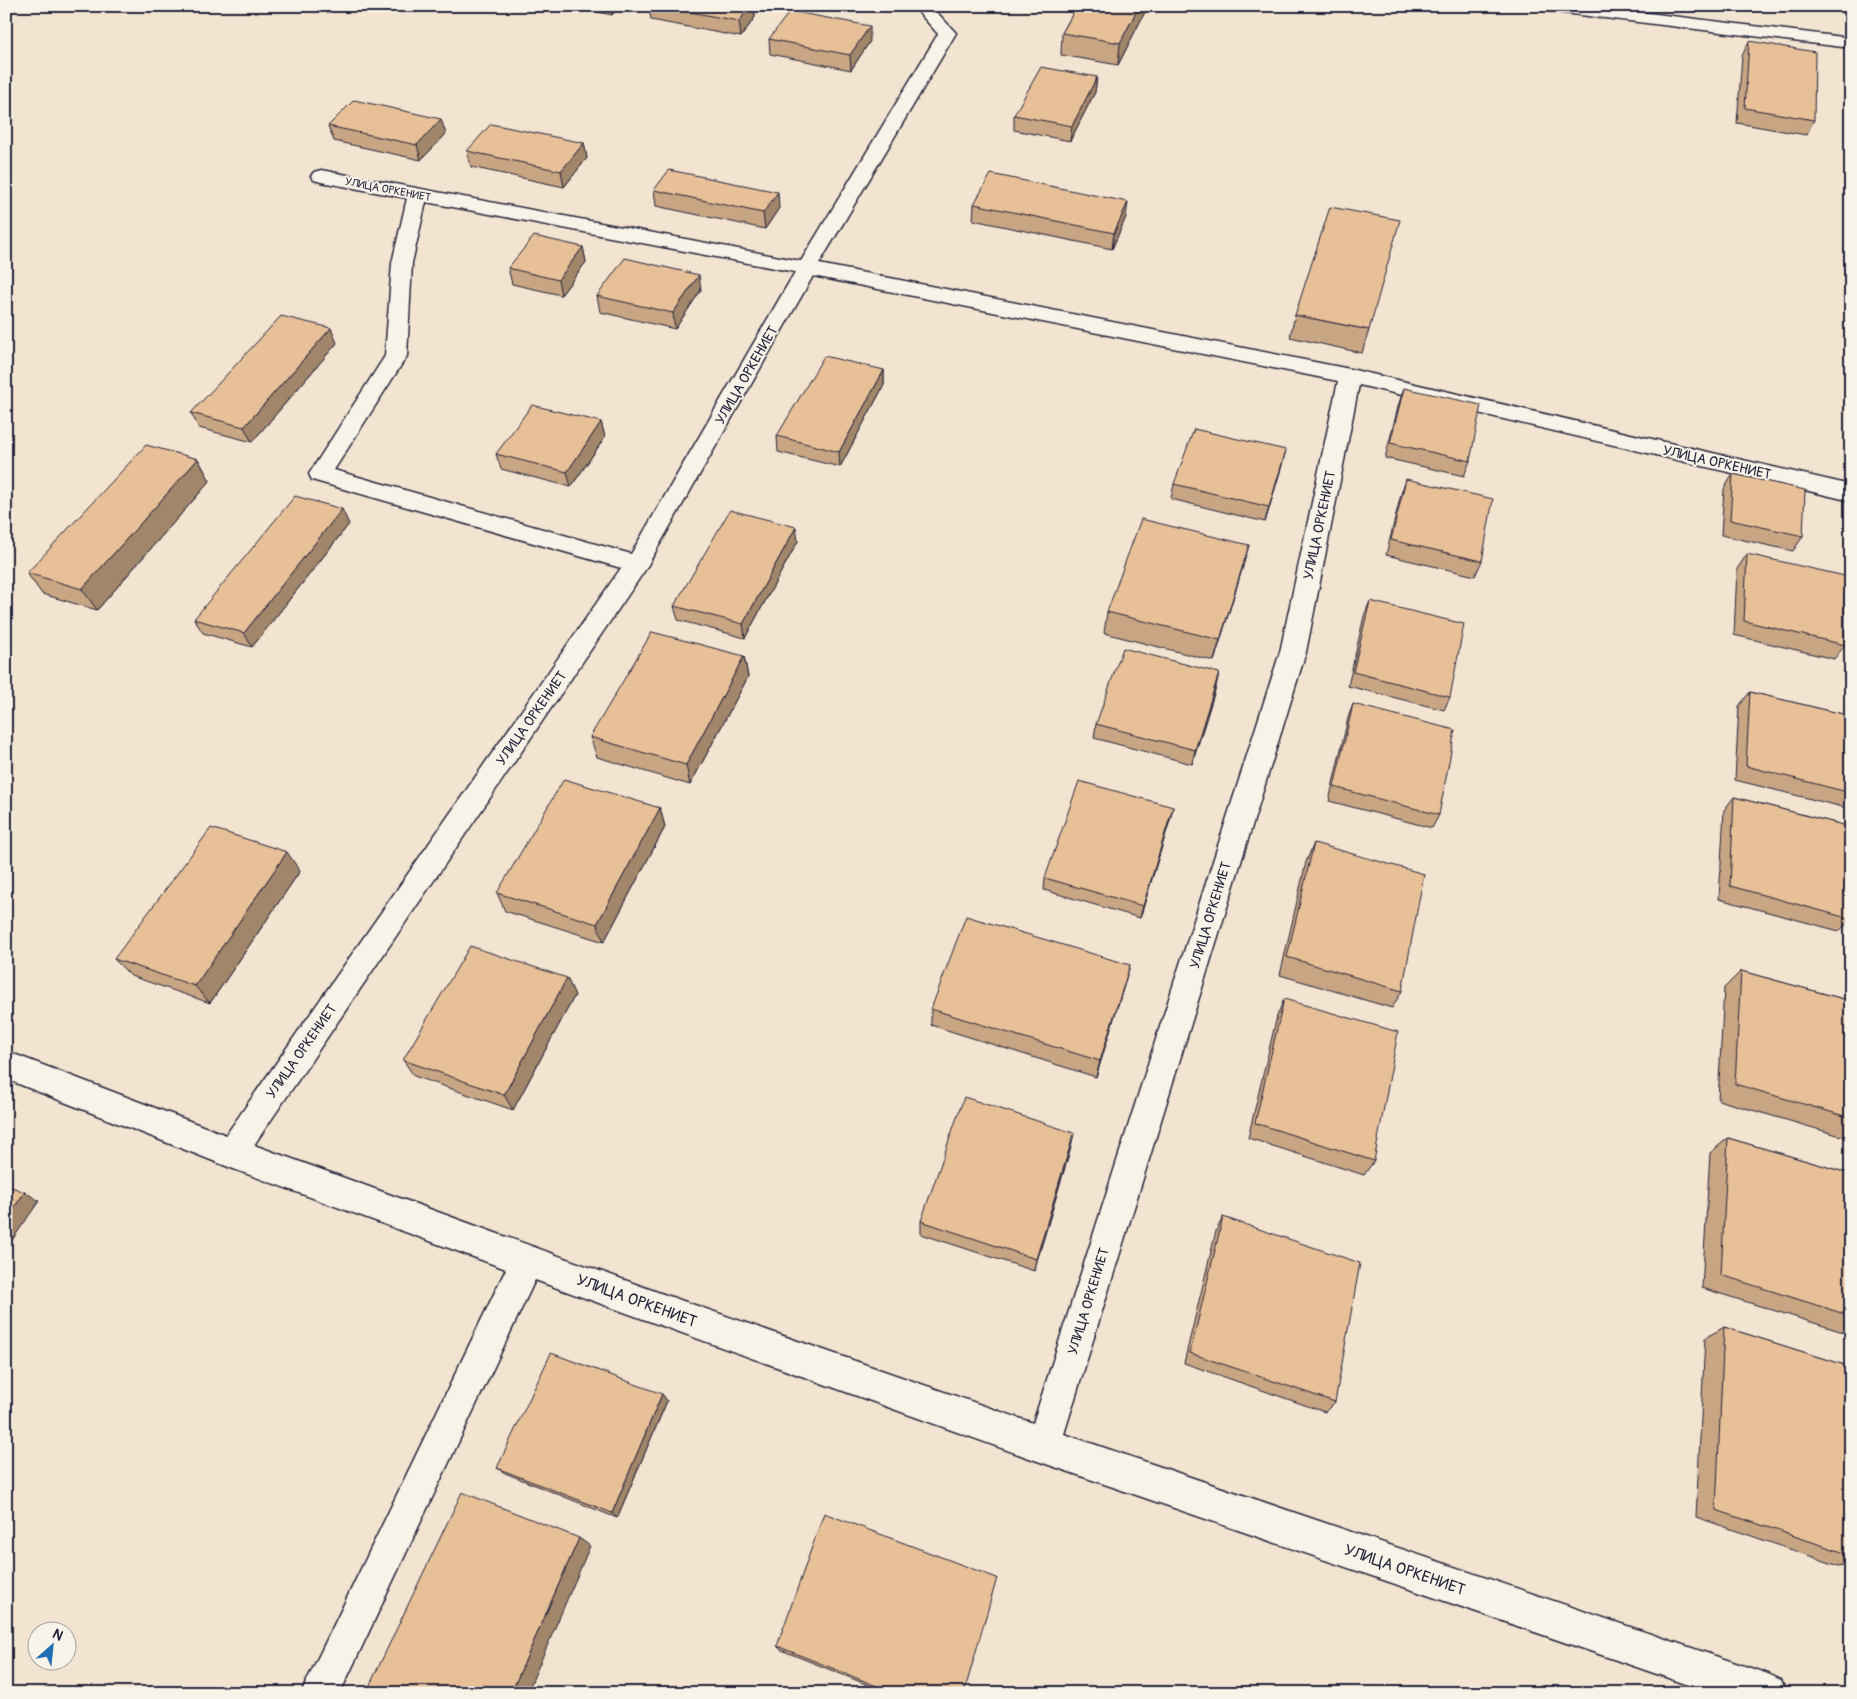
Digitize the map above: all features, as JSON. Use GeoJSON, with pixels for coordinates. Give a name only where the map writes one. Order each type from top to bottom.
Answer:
{"type":"FeatureCollection","features":[{"type":"Feature","properties":{"kind":"street","name":"УЛИЦА ОРКЕНИЕТ"},"geometry":{"type":"LineString","coordinates":[[231,1153],[637,564],[807,268],[947,33],[921,6]]}},
{"type":"Feature","properties":{"kind":"street"},"geometry":{"type":"LineString","coordinates":[[1547,6],[1851,43]]}},
{"type":"Feature","properties":{"kind":"street","name":"УЛИЦА ОРКЕНИЕТ"},"geometry":{"type":"LineString","coordinates":[[322,176],[807,268],[1350,376],[1851,493]]}},
{"type":"Feature","properties":{"kind":"street"},"geometry":{"type":"LineString","coordinates":[[418,194],[402,263],[396,356],[320,474],[637,564]]}},
{"type":"Feature","properties":{"kind":"street","name":"УЛИЦА ОРКЕНИЕТ"},"geometry":{"type":"LineString","coordinates":[[1043,1446],[1293,652],[1350,376]]}},
{"type":"Feature","properties":{"kind":"street","name":"УЛИЦА ОРКЕНИЕТ"},"geometry":{"type":"LineString","coordinates":[[6,1065],[231,1153],[1043,1446],[1768,1693]]}},
{"type":"Feature","properties":{"kind":"street"},"geometry":{"type":"LineString","coordinates":[[320,1693],[527,1260]]}},
{"type":"Feature","properties":{"kind":"building"},"geometry":{"type":"Polygon","coordinates":[[[657,6],[751,6],[739,21],[657,6]]]}},
{"type":"Feature","properties":{"kind":"building"},"geometry":{"type":"Polygon","coordinates":[[[1077,6],[1139,6],[1120,43],[1062,33],[1077,6]]]}},
{"type":"Feature","properties":{"kind":"building"},"geometry":{"type":"Polygon","coordinates":[[[790,11],[870,26],[850,55],[769,39],[790,11]]]}},
{"type":"Feature","properties":{"kind":"building"},"geometry":{"type":"Polygon","coordinates":[[[1749,41],[1815,52],[1814,120],[1745,108],[1749,41]]]}},
{"type":"Feature","properties":{"kind":"building"},"geometry":{"type":"Polygon","coordinates":[[[1041,67],[1097,77],[1072,126],[1014,115],[1041,67]]]}},
{"type":"Feature","properties":{"kind":"building"},"geometry":{"type":"Polygon","coordinates":[[[354,100],[441,119],[417,145],[328,126],[354,100]]]}},
{"type":"Feature","properties":{"kind":"building"},"geometry":{"type":"Polygon","coordinates":[[[491,124],[584,143],[561,171],[467,151],[491,124]]]}},
{"type":"Feature","properties":{"kind":"building"},"geometry":{"type":"Polygon","coordinates":[[[669,170],[778,192],[763,213],[654,190],[669,170]]]}},
{"type":"Feature","properties":{"kind":"building"},"geometry":{"type":"Polygon","coordinates":[[[991,174],[1128,202],[1114,233],[974,204],[991,174]]]}},
{"type":"Feature","properties":{"kind":"building"},"geometry":{"type":"Polygon","coordinates":[[[1330,207],[1400,220],[1369,330],[1295,315],[1330,207]]]}},
{"type":"Feature","properties":{"kind":"building"},"geometry":{"type":"Polygon","coordinates":[[[534,236],[583,247],[558,280],[508,268],[534,236]]]}},
{"type":"Feature","properties":{"kind":"building"},"geometry":{"type":"Polygon","coordinates":[[[625,258],[699,275],[673,313],[597,296],[625,258]]]}},
{"type":"Feature","properties":{"kind":"building"},"geometry":{"type":"Polygon","coordinates":[[[281,316],[331,328],[244,427],[191,413],[281,316]]]}},
{"type":"Feature","properties":{"kind":"building"},"geometry":{"type":"Polygon","coordinates":[[[824,356],[884,370],[839,452],[777,436],[824,356]]]}},
{"type":"Feature","properties":{"kind":"building"},"geometry":{"type":"Polygon","coordinates":[[[1404,388],[1481,405],[1470,461],[1390,443],[1404,388]]]}},
{"type":"Feature","properties":{"kind":"building"},"geometry":{"type":"Polygon","coordinates":[[[532,405],[601,422],[567,472],[496,454],[532,405]]]}},
{"type":"Feature","properties":{"kind":"building"},"geometry":{"type":"Polygon","coordinates":[[[1194,429],[1286,450],[1269,507],[1174,484],[1194,429]]]}},
{"type":"Feature","properties":{"kind":"building"},"geometry":{"type":"Polygon","coordinates":[[[146,445],[198,459],[82,589],[27,573],[146,445]]]}},
{"type":"Feature","properties":{"kind":"building"},"geometry":{"type":"Polygon","coordinates":[[[1733,474],[1805,490],[1803,536],[1730,520],[1733,474]]]}},
{"type":"Feature","properties":{"kind":"building"},"geometry":{"type":"Polygon","coordinates":[[[1406,479],[1493,499],[1482,561],[1391,540],[1406,479]]]}},
{"type":"Feature","properties":{"kind":"building"},"geometry":{"type":"Polygon","coordinates":[[[295,496],[342,509],[244,633],[194,619],[295,496]]]}},
{"type":"Feature","properties":{"kind":"building"},"geometry":{"type":"Polygon","coordinates":[[[730,510],[796,527],[743,624],[674,606],[730,510]]]}},
{"type":"Feature","properties":{"kind":"building"},"geometry":{"type":"Polygon","coordinates":[[[1141,519],[1249,545],[1220,640],[1107,612],[1141,519]]]}},
{"type":"Feature","properties":{"kind":"building"},"geometry":{"type":"Polygon","coordinates":[[[1747,554],[1845,576],[1845,645],[1744,621],[1747,554]]]}},
{"type":"Feature","properties":{"kind":"building"},"geometry":{"type":"Polygon","coordinates":[[[1370,601],[1464,624],[1450,697],[1353,672],[1370,601]]]}},
{"type":"Feature","properties":{"kind":"building"},"geometry":{"type":"Polygon","coordinates":[[[652,632],[744,656],[686,765],[590,737],[652,632]]]}},
{"type":"Feature","properties":{"kind":"building"},"geometry":{"type":"Polygon","coordinates":[[[1123,648],[1219,673],[1195,750],[1096,724],[1123,648]]]}},
{"type":"Feature","properties":{"kind":"building"},"geometry":{"type":"Polygon","coordinates":[[[1750,692],[1851,716],[1851,793],[1746,766],[1750,692]]]}},
{"type":"Feature","properties":{"kind":"building"},"geometry":{"type":"Polygon","coordinates":[[[1353,704],[1455,730],[1439,815],[1334,787],[1353,704]]]}},
{"type":"Feature","properties":{"kind":"building"},"geometry":{"type":"Polygon","coordinates":[[[564,779],[660,808],[597,924],[497,893],[564,779]]]}},
{"type":"Feature","properties":{"kind":"building"},"geometry":{"type":"Polygon","coordinates":[[[1079,781],[1173,807],[1143,906],[1045,878],[1079,781]]]}},
{"type":"Feature","properties":{"kind":"building"},"geometry":{"type":"Polygon","coordinates":[[[1734,797],[1851,827],[1851,919],[1730,886],[1734,797]]]}},
{"type":"Feature","properties":{"kind":"building"},"geometry":{"type":"Polygon","coordinates":[[[211,828],[287,852],[195,986],[114,959],[211,828]]]}},
{"type":"Feature","properties":{"kind":"building"},"geometry":{"type":"Polygon","coordinates":[[[1314,843],[1424,874],[1402,991],[1287,957],[1314,843]]]}},
{"type":"Feature","properties":{"kind":"building"},"geometry":{"type":"Polygon","coordinates":[[[966,916],[1130,965],[1100,1061],[931,1009],[966,916]]]}},
{"type":"Feature","properties":{"kind":"building"},"geometry":{"type":"Polygon","coordinates":[[[470,946],[567,978],[504,1095],[403,1060],[470,946]]]}},
{"type":"Feature","properties":{"kind":"building"},"geometry":{"type":"Polygon","coordinates":[[[1741,971],[1851,1001],[1851,1118],[1735,1084],[1741,971]]]}},
{"type":"Feature","properties":{"kind":"building"},"geometry":{"type":"Polygon","coordinates":[[[1284,999],[1398,1032],[1374,1161],[1255,1123],[1284,999]]]}},
{"type":"Feature","properties":{"kind":"building"},"geometry":{"type":"Polygon","coordinates":[[[964,1097],[1074,1133],[1036,1259],[921,1221],[964,1097]]]}},
{"type":"Feature","properties":{"kind":"building"},"geometry":{"type":"Polygon","coordinates":[[[1728,1138],[1851,1174],[1851,1316],[1721,1275],[1728,1138]]]}},
{"type":"Feature","properties":{"kind":"building"},"geometry":{"type":"Polygon","coordinates":[[[6,1185],[25,1192],[6,1219],[6,1185]]]}},
{"type":"Feature","properties":{"kind":"building"},"geometry":{"type":"Polygon","coordinates":[[[1223,1217],[1360,1263],[1335,1402],[1190,1353],[1223,1217]]]}},
{"type":"Feature","properties":{"kind":"building"},"geometry":{"type":"Polygon","coordinates":[[[1724,1327],[1851,1367],[1851,1555],[1716,1510],[1724,1327]]]}},
{"type":"Feature","properties":{"kind":"building"},"geometry":{"type":"Polygon","coordinates":[[[551,1353],[662,1394],[612,1513],[497,1468],[551,1353]]]}},
{"type":"Feature","properties":{"kind":"building"},"geometry":{"type":"Polygon","coordinates":[[[462,1492],[579,1538],[511,1693],[366,1693],[462,1492]]]}},
{"type":"Feature","properties":{"kind":"building"},"geometry":{"type":"Polygon","coordinates":[[[824,1513],[997,1578],[964,1693],[894,1693],[777,1646],[824,1513]]]}}]}
